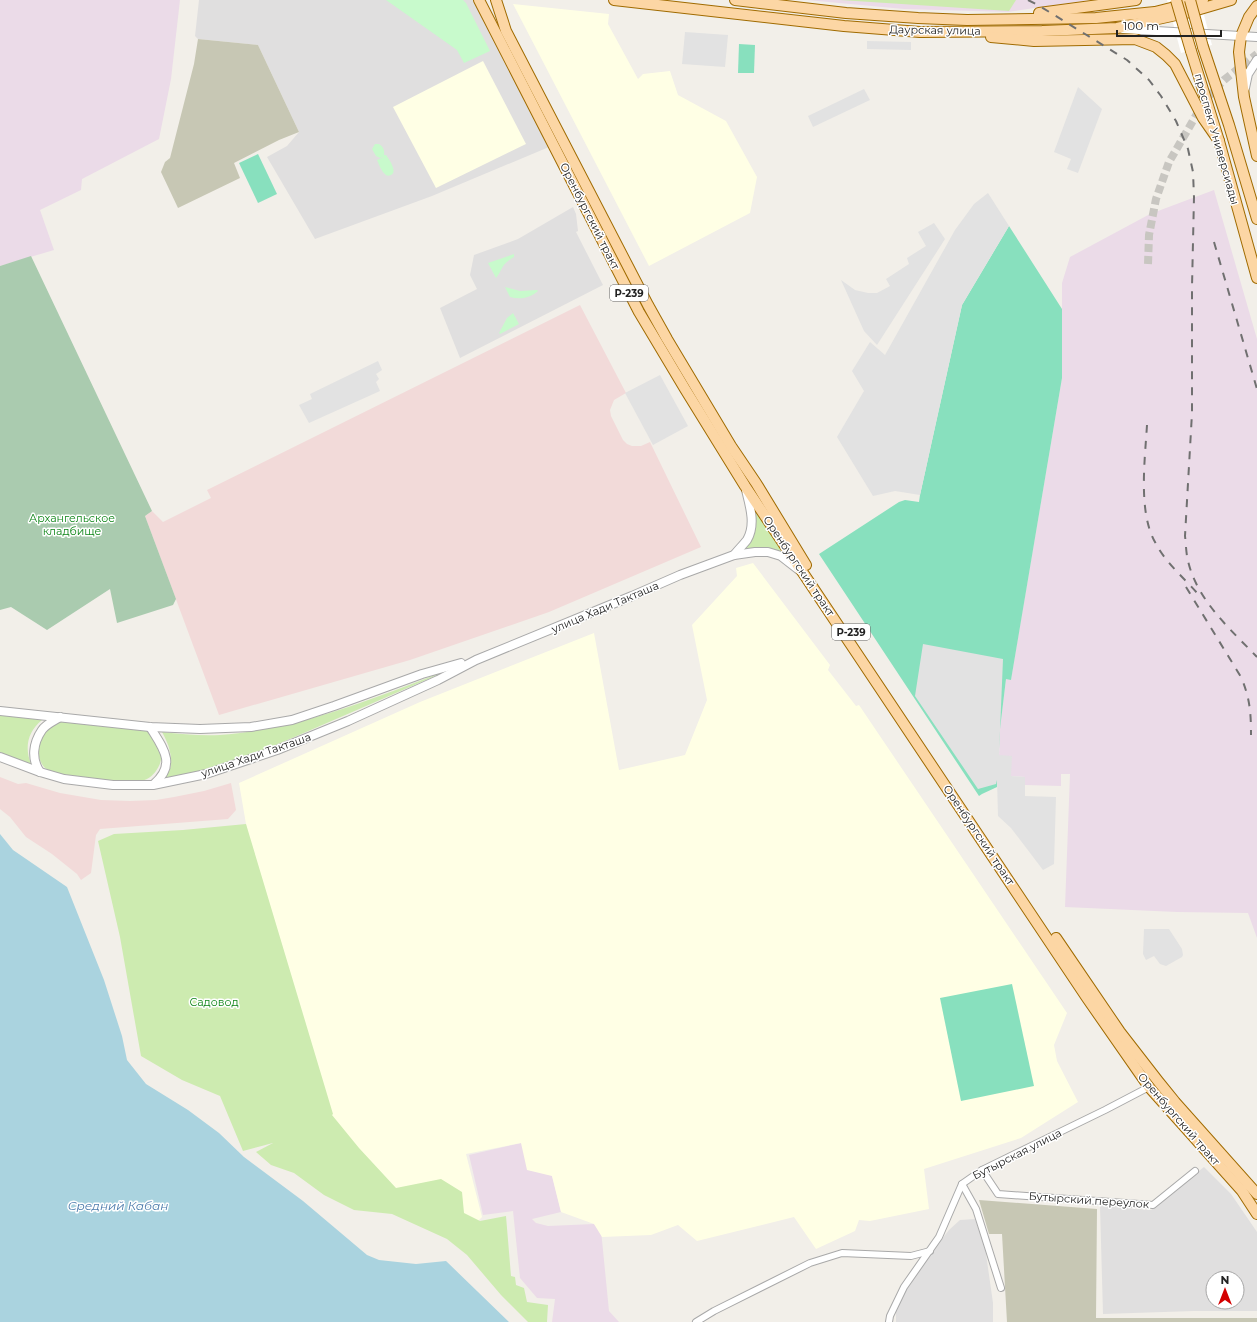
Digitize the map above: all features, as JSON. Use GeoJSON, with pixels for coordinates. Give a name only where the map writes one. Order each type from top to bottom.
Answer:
{"type":"FeatureCollection","features":[{"type":"Feature","properties":{"kind":"main road","name":"Оренбургский тракт"},"geometry":{"type":"LineString","coordinates":[[479,0],[639,312],[745,486],[1086,998],[1149,1086],[1242,1191],[1257,1214]]}},
{"type":"Feature","properties":{"kind":"main road","name":"Оренбургский тракт"},"geometry":{"type":"LineString","coordinates":[[496,0],[506,31],[648,305],[731,446],[803,560],[1120,1032],[1175,1102],[1257,1194]]}},
{"type":"Feature","properties":{"kind":"main road","name":"Даурская улица"},"geometry":{"type":"LineString","coordinates":[[614,0],[920,32],[1042,31],[1117,28]]}},
{"type":"Feature","properties":{"kind":"main road","name":"Даурская улица"},"geometry":{"type":"LineString","coordinates":[[735,0],[846,12],[918,18],[967,20]]}},
{"type":"Feature","properties":{"kind":"main road"},"geometry":{"type":"LineString","coordinates":[[967,20],[1050,12],[1136,0]]}},
{"type":"Feature","properties":{"kind":"main road","name":"проспект Универсиады"},"geometry":{"type":"LineString","coordinates":[[1176,0],[1219,141],[1257,278]]}},
{"type":"Feature","properties":{"kind":"main road","name":"проспект Универсиады"},"geometry":{"type":"LineString","coordinates":[[1190,0],[1203,47],[1229,125],[1257,219]]}},
{"type":"Feature","properties":{"kind":"main road"},"geometry":{"type":"LineString","coordinates":[[967,20],[1096,18],[1155,12],[1203,0]]}},
{"type":"Feature","properties":{"kind":"main road"},"geometry":{"type":"LineString","coordinates":[[1117,28],[1190,12],[1231,0]]}},
{"type":"Feature","properties":{"kind":"main road"},"geometry":{"type":"LineString","coordinates":[[1257,6],[1248,17],[1241,36],[1239,52],[1244,97],[1257,156]]}},
{"type":"Feature","properties":{"kind":"main road"},"geometry":{"type":"LineString","coordinates":[[966,31],[988,37],[1034,41],[1102,41],[1135,39],[1156,47],[1175,64],[1204,118],[1219,141]]}},
{"type":"Feature","properties":{"kind":"street","name":"Даурская улица"},"geometry":{"type":"LineString","coordinates":[[1117,28],[1257,37]]}},
{"type":"Feature","properties":{"kind":"street"},"geometry":{"type":"LineString","coordinates":[[1244,97],[1248,74],[1257,60]]}},
{"type":"Feature","properties":{"kind":"street"},"geometry":{"type":"LineString","coordinates":[[734,555],[746,541],[750,532],[752,521],[745,486]]}},
{"type":"Feature","properties":{"kind":"street","name":"улица Хади Такташа"},"geometry":{"type":"LineString","coordinates":[[0,757],[64,779],[113,785],[153,785],[206,774],[277,750],[348,721],[438,680],[476,660],[680,575],[734,555],[768,552],[781,556],[803,572]]}},
{"type":"Feature","properties":{"kind":"street","name":"улица Хади Такташа"},"geometry":{"type":"LineString","coordinates":[[0,711],[150,727],[224,729],[250,727],[292,720],[422,674],[476,660]]}},
{"type":"Feature","properties":{"kind":"street"},"geometry":{"type":"LineString","coordinates":[[40,772],[35,762],[33,753],[35,744],[42,730],[48,724],[60,717]]}},
{"type":"Feature","properties":{"kind":"street"},"geometry":{"type":"LineString","coordinates":[[150,727],[164,750],[167,760],[166,768],[162,776],[153,785]]}},
{"type":"Feature","properties":{"kind":"street","name":"Бутырская улица"},"geometry":{"type":"LineString","coordinates":[[888,1322],[904,1287],[939,1237],[962,1184],[982,1170],[1106,1110],[1149,1086]]}},
{"type":"Feature","properties":{"kind":"street","name":"Бутырский переулок"},"geometry":{"type":"LineString","coordinates":[[982,1170],[998,1194],[1154,1206],[1195,1171]]}},
{"type":"Feature","properties":{"kind":"street"},"geometry":{"type":"LineString","coordinates":[[962,1184],[976,1209],[1001,1288]]}},
{"type":"Feature","properties":{"kind":"street"},"geometry":{"type":"LineString","coordinates":[[696,1322],[714,1311],[810,1264],[842,1253],[911,1256],[930,1251]]}},
{"type":"Feature","properties":{"kind":"shaded area"},"geometry":{"type":"Polygon","coordinates":[[[0,0],[180,0],[171,79],[159,139],[82,179],[81,190],[40,210],[54,250],[0,266],[0,0]]]}},
{"type":"Feature","properties":{"kind":"shaded area"},"geometry":{"type":"Polygon","coordinates":[[[199,0],[474,0],[549,147],[432,196],[315,239],[267,157],[287,146],[299,132],[258,45],[198,39],[195,36],[199,0]]]}},
{"type":"Feature","properties":{"kind":"shaded area"},"geometry":{"type":"Polygon","coordinates":[[[807,0],[1089,0],[1008,12],[904,9],[807,0]]]}},
{"type":"Feature","properties":{"kind":"shaded area"},"geometry":{"type":"Polygon","coordinates":[[[513,4],[609,14],[608,24],[638,79],[643,74],[670,71],[678,95],[726,121],[757,177],[750,213],[649,266],[513,4]]]}},
{"type":"Feature","properties":{"kind":"shaded area"},"geometry":{"type":"Polygon","coordinates":[[[685,32],[728,35],[725,67],[682,64],[685,32]]]}},
{"type":"Feature","properties":{"kind":"shaded area"},"geometry":{"type":"Polygon","coordinates":[[[198,39],[258,45],[299,132],[279,140],[234,163],[240,178],[178,208],[161,172],[165,162],[170,158],[194,64],[198,39]]]}},
{"type":"Feature","properties":{"kind":"shaded area"},"geometry":{"type":"Polygon","coordinates":[[[867,41],[911,42],[911,50],[867,49],[867,41]]]}},
{"type":"Feature","properties":{"kind":"shaded area"},"geometry":{"type":"Polygon","coordinates":[[[483,61],[526,144],[436,188],[393,107],[483,61]]]}},
{"type":"Feature","properties":{"kind":"shaded area"},"geometry":{"type":"Polygon","coordinates":[[[1078,87],[1102,109],[1078,173],[1067,169],[1071,159],[1054,152],[1078,87]]]}},
{"type":"Feature","properties":{"kind":"shaded area"},"geometry":{"type":"Polygon","coordinates":[[[864,89],[870,100],[813,127],[808,116],[864,89]]]}},
{"type":"Feature","properties":{"kind":"shaded area"},"geometry":{"type":"Polygon","coordinates":[[[1214,190],[1257,339],[1257,938],[1248,913],[1177,912],[1065,907],[1070,774],[1061,774],[1061,786],[1025,785],[1025,777],[1011,776],[999,755],[1000,729],[1006,679],[1011,679],[1062,378],[1062,283],[1070,257],[1150,214],[1214,190]]]}},
{"type":"Feature","properties":{"kind":"shaded area"},"geometry":{"type":"Polygon","coordinates":[[[988,193],[1009,226],[962,305],[920,495],[895,491],[873,496],[837,437],[864,391],[852,371],[870,342],[885,355],[955,230],[974,204],[988,193]]]}},
{"type":"Feature","properties":{"kind":"shaded area"},"geometry":{"type":"Polygon","coordinates":[[[573,207],[576,214],[578,231],[576,232],[603,285],[460,358],[440,308],[477,289],[470,275],[474,255],[518,239],[573,207]]]}},
{"type":"Feature","properties":{"kind":"shaded area"},"geometry":{"type":"Polygon","coordinates":[[[934,223],[945,239],[877,345],[864,331],[841,280],[855,290],[868,293],[877,293],[890,286],[886,279],[909,264],[907,258],[926,246],[918,232],[934,223]]]}},
{"type":"Feature","properties":{"kind":"shaded area"},"geometry":{"type":"Polygon","coordinates":[[[580,305],[626,393],[614,400],[610,410],[611,416],[623,440],[632,446],[641,446],[650,442],[701,547],[549,612],[410,660],[219,715],[145,516],[152,511],[163,522],[211,498],[207,490],[580,305]]]}},
{"type":"Feature","properties":{"kind":"shaded area"},"geometry":{"type":"Polygon","coordinates":[[[378,361],[382,370],[376,374],[379,379],[376,382],[380,391],[309,423],[299,405],[312,399],[310,394],[378,361]]]}},
{"type":"Feature","properties":{"kind":"shaded area"},"geometry":{"type":"Polygon","coordinates":[[[660,375],[688,426],[653,445],[625,393],[660,375]]]}},
{"type":"Feature","properties":{"kind":"shaded area"},"geometry":{"type":"Polygon","coordinates":[[[753,563],[830,665],[828,670],[856,706],[859,705],[1067,1013],[1054,1045],[1057,1061],[1078,1102],[1021,1138],[924,1169],[929,1209],[870,1221],[859,1220],[855,1231],[816,1249],[794,1217],[697,1241],[678,1225],[651,1235],[602,1237],[594,1224],[561,1212],[552,1176],[527,1170],[521,1143],[466,1154],[482,1217],[456,1243],[321,1130],[246,824],[239,783],[420,702],[594,633],[619,770],[685,755],[707,700],[692,625],[737,576],[736,568],[753,563]]]}},
{"type":"Feature","properties":{"kind":"shaded area"},"geometry":{"type":"Polygon","coordinates":[[[923,644],[1003,659],[999,755],[1012,756],[1011,776],[1025,777],[1025,796],[1056,797],[1054,864],[1043,870],[1011,828],[998,816],[997,780],[996,784],[978,789],[915,696],[923,644]]]}},
{"type":"Feature","properties":{"kind":"shaded area"},"geometry":{"type":"Polygon","coordinates":[[[0,777],[18,784],[26,783],[60,793],[101,800],[130,801],[156,800],[174,797],[204,791],[231,783],[236,810],[228,819],[100,829],[96,835],[91,873],[81,880],[77,874],[52,854],[26,837],[10,817],[0,809],[0,777]]]}},
{"type":"Feature","properties":{"kind":"shaded area"},"geometry":{"type":"Polygon","coordinates":[[[1144,929],[1169,929],[1182,949],[1182,957],[1166,966],[1160,964],[1154,956],[1146,960],[1143,954],[1144,929]]]}},
{"type":"Feature","properties":{"kind":"shaded area"},"geometry":{"type":"Polygon","coordinates":[[[521,1143],[552,1176],[561,1212],[532,1219],[536,1223],[548,1226],[594,1224],[601,1230],[609,1311],[619,1322],[552,1322],[555,1299],[537,1298],[520,1278],[513,1211],[483,1215],[469,1155],[521,1143]]]}},
{"type":"Feature","properties":{"kind":"shaded area"},"geometry":{"type":"Polygon","coordinates":[[[1204,1167],[1231,1194],[1257,1232],[1257,1311],[1194,1311],[1103,1314],[1100,1206],[1151,1210],[1204,1167]]]}},
{"type":"Feature","properties":{"kind":"shaded area"},"geometry":{"type":"Polygon","coordinates":[[[979,1200],[1097,1209],[1096,1318],[1257,1318],[1257,1322],[1007,1322],[1002,1234],[989,1234],[979,1200]]]}},
{"type":"Feature","properties":{"kind":"shaded area"},"geometry":{"type":"Polygon","coordinates":[[[975,1219],[985,1247],[993,1303],[993,1322],[896,1322],[896,1312],[906,1285],[949,1230],[960,1220],[975,1219]]]}},
{"type":"Feature","properties":{"kind":"green space"},"geometry":{"type":"Polygon","coordinates":[[[386,0],[463,0],[466,3],[490,51],[464,63],[457,50],[386,0]]]}},
{"type":"Feature","properties":{"kind":"green space"},"geometry":{"type":"Polygon","coordinates":[[[840,0],[1016,0],[1009,11],[840,0]]]}},
{"type":"Feature","properties":{"kind":"green space"},"geometry":{"type":"Polygon","coordinates":[[[739,44],[755,45],[754,73],[738,73],[739,44]]]}},
{"type":"Feature","properties":{"kind":"green space"},"geometry":{"type":"Polygon","coordinates":[[[375,144],[382,146],[384,155],[386,155],[391,162],[394,171],[391,175],[386,175],[381,169],[377,160],[384,157],[380,158],[376,156],[372,149],[375,144]]]}},
{"type":"Feature","properties":{"kind":"green space"},"geometry":{"type":"Polygon","coordinates":[[[258,154],[277,194],[258,203],[239,163],[258,154]]]}},
{"type":"Feature","properties":{"kind":"green space"},"geometry":{"type":"Polygon","coordinates":[[[1009,226],[1062,309],[1062,378],[1011,680],[1006,679],[1000,729],[997,787],[979,796],[819,554],[899,502],[905,500],[919,502],[962,305],[1009,226]]]}},
{"type":"Feature","properties":{"kind":"green space"},"geometry":{"type":"Polygon","coordinates":[[[514,254],[514,257],[504,264],[496,278],[488,263],[514,254]]]}},
{"type":"Feature","properties":{"kind":"green space","name":"Архангельское кладбище"},"geometry":{"type":"Polygon","coordinates":[[[31,256],[152,511],[145,516],[176,599],[173,605],[117,623],[110,589],[47,630],[11,607],[0,610],[0,266],[31,256]]]}},
{"type":"Feature","properties":{"kind":"green space"},"geometry":{"type":"Polygon","coordinates":[[[505,287],[520,291],[538,291],[528,297],[514,298],[510,297],[505,287]]]}},
{"type":"Feature","properties":{"kind":"green space"},"geometry":{"type":"Polygon","coordinates":[[[513,313],[519,324],[500,334],[499,333],[507,318],[513,313]]]}},
{"type":"Feature","properties":{"kind":"green space"},"geometry":{"type":"Polygon","coordinates":[[[752,506],[785,554],[767,548],[751,549],[739,553],[742,549],[752,506]]]}},
{"type":"Feature","properties":{"kind":"green space"},"geometry":{"type":"Polygon","coordinates":[[[456,667],[240,759],[202,771],[163,778],[168,774],[171,756],[162,732],[220,735],[251,732],[281,726],[340,710],[456,667]]]}},
{"type":"Feature","properties":{"kind":"green space"},"geometry":{"type":"Polygon","coordinates":[[[0,715],[42,720],[33,730],[28,741],[28,753],[32,766],[0,752],[0,715]]]}},
{"type":"Feature","properties":{"kind":"green space"},"geometry":{"type":"Polygon","coordinates":[[[57,721],[147,731],[152,736],[161,751],[160,765],[150,777],[140,781],[95,779],[51,771],[44,767],[41,763],[38,752],[40,735],[57,721]]]}},
{"type":"Feature","properties":{"kind":"green space","name":"Садовод"},"geometry":{"type":"Polygon","coordinates":[[[246,824],[333,1114],[332,1115],[359,1148],[396,1188],[441,1179],[462,1192],[464,1213],[480,1221],[506,1216],[511,1276],[515,1277],[516,1285],[524,1288],[527,1302],[548,1305],[547,1322],[528,1322],[501,1295],[467,1255],[447,1239],[392,1214],[354,1210],[324,1195],[294,1173],[271,1165],[256,1152],[273,1143],[243,1151],[220,1096],[182,1080],[141,1056],[120,937],[98,841],[114,834],[183,830],[246,824]]]}},
{"type":"Feature","properties":{"kind":"green space"},"geometry":{"type":"Polygon","coordinates":[[[1012,984],[1034,1086],[961,1101],[940,998],[1012,984]]]}},
{"type":"Feature","properties":{"kind":"water","name":"Средний Кабан"},"geometry":{"type":"Polygon","coordinates":[[[0,834],[13,850],[67,887],[104,980],[122,1036],[127,1060],[146,1084],[188,1110],[219,1133],[244,1157],[303,1201],[367,1255],[379,1260],[416,1264],[446,1261],[509,1322],[0,1322],[0,834]]]}},
{"type":"Feature","properties":{"kind":"pier"},"geometry":{"type":"Polygon","coordinates":[[[1167,0],[1200,0],[1212,45],[1181,53],[1167,0]]]}},
{"type":"Feature","properties":{"kind":"tunnel"},"geometry":{"type":"LineString","coordinates":[[1148,264],[1149,235],[1156,199],[1169,162],[1205,100],[1224,80],[1257,54]]}},
{"type":"Feature","properties":{"kind":"railway"},"geometry":{"type":"LineString","coordinates":[[1028,0],[1127,60],[1149,80],[1161,96],[1176,121],[1188,149],[1193,172],[1194,197],[1192,413],[1185,536],[1187,555],[1192,575],[1207,601],[1226,625],[1257,657]]}},
{"type":"Feature","properties":{"kind":"railway"},"geometry":{"type":"LineString","coordinates":[[1214,242],[1257,389]]}},
{"type":"Feature","properties":{"kind":"railway"},"geometry":{"type":"LineString","coordinates":[[1147,425],[1144,469],[1144,501],[1150,530],[1155,542],[1164,556],[1198,594]]}},
{"type":"Feature","properties":{"kind":"railway"},"geometry":{"type":"LineString","coordinates":[[1186,587],[1241,677],[1249,706],[1251,735]]}}]}
